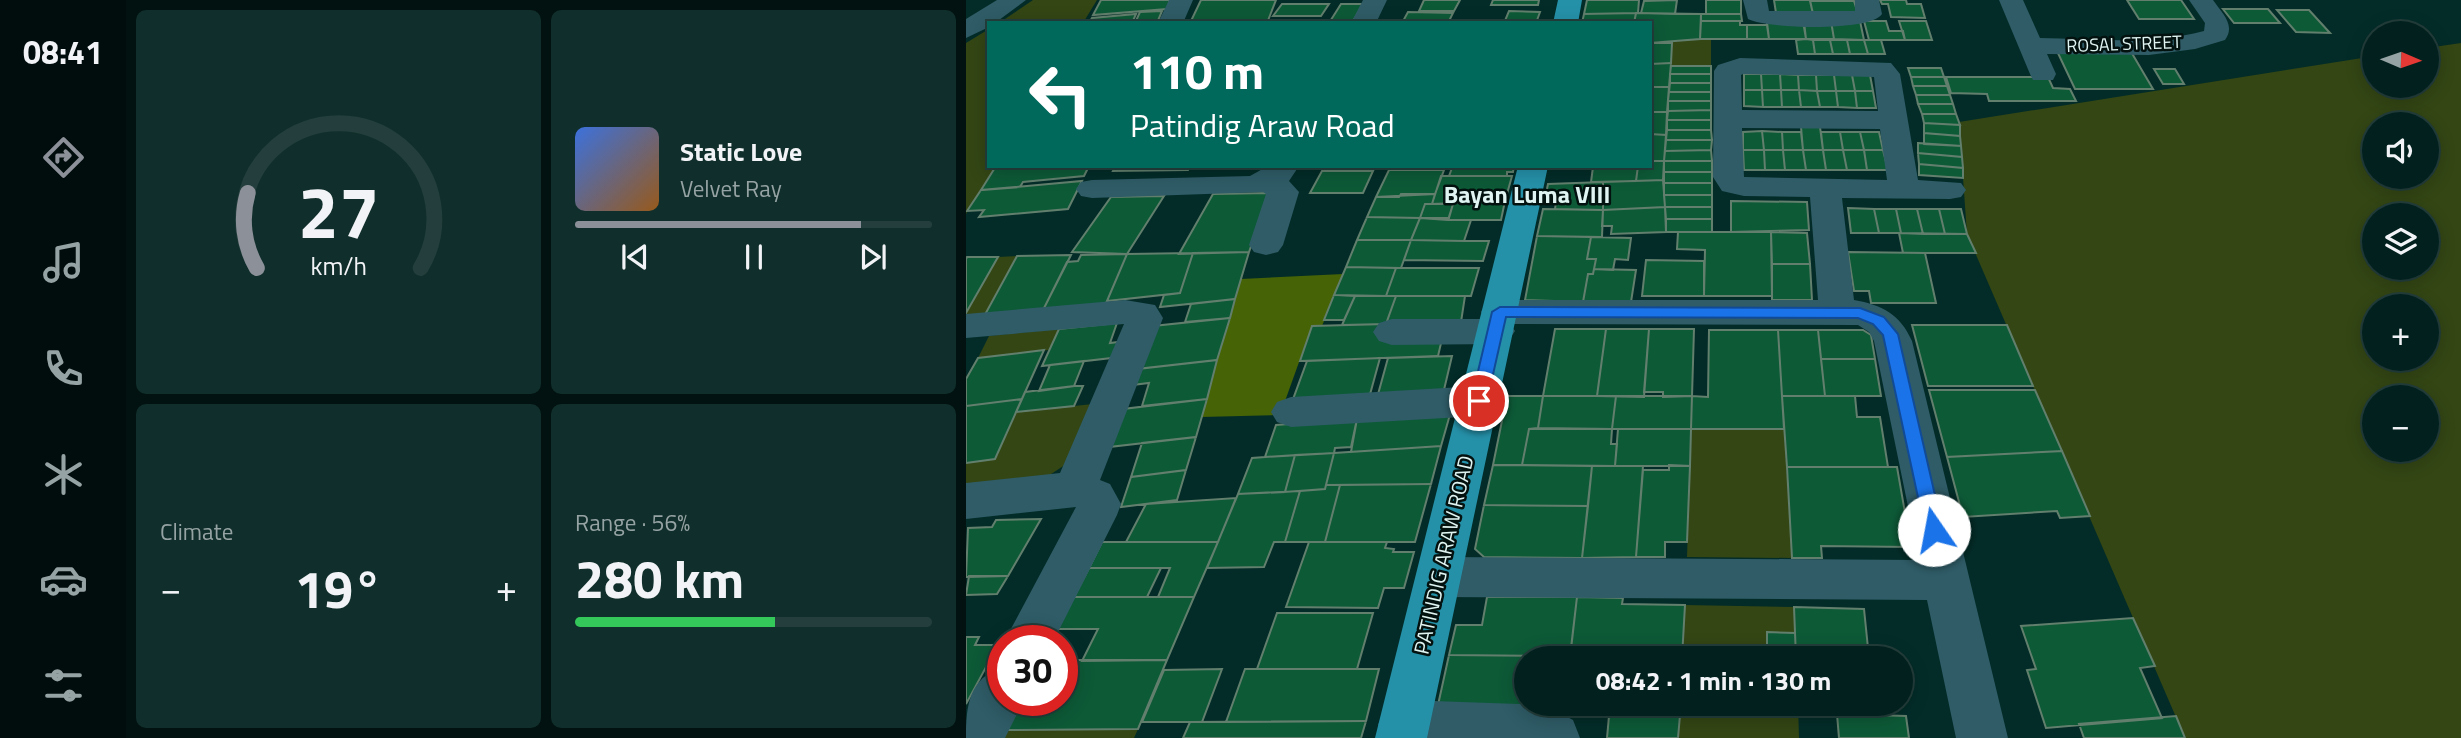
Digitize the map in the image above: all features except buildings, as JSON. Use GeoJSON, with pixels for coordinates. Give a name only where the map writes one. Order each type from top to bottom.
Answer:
{"type":"FeatureCollection","features":[{"type":"Feature","properties":{"kind":"main road"},"geometry":{"type":"LineString","coordinates":[[1565,21],[1570,0]]}},
{"type":"Feature","properties":{"kind":"main road","name":"PATINDIG ARAW ROAD"},"geometry":{"type":"LineString","coordinates":[[1402,732],[1532,168]]}},
{"type":"Feature","properties":{"kind":"street"},"geometry":{"type":"LineString","coordinates":[[966,30],[1014,0]]}},
{"type":"Feature","properties":{"kind":"street"},"geometry":{"type":"LineString","coordinates":[[1171,21],[1181,0]]}},
{"type":"Feature","properties":{"kind":"street"},"geometry":{"type":"LineString","coordinates":[[1364,21],[1376,0]]}},
{"type":"Feature","properties":{"kind":"street"},"geometry":{"type":"LineString","coordinates":[[1755,0],[1757,14],[1771,18],[1863,18],[1870,14],[1867,0]]}},
{"type":"Feature","properties":{"kind":"street"},"geometry":{"type":"LineString","coordinates":[[2011,0],[2043,74]]}},
{"type":"Feature","properties":{"kind":"street","name":"ROSAL STREET"},"geometry":{"type":"LineString","coordinates":[[2032,46],[2139,46],[2200,40],[2216,35],[2217,23],[2201,0]]}},
{"type":"Feature","properties":{"kind":"street"},"geometry":{"type":"LineString","coordinates":[[1904,190],[1888,74],[1882,69],[1730,68],[1726,74],[1728,177],[1732,184],[1825,189],[1904,190],[1950,190]]}},
{"type":"Feature","properties":{"kind":"street"},"geometry":{"type":"LineString","coordinates":[[1727,119],[1896,120]]}},
{"type":"Feature","properties":{"kind":"street"},"geometry":{"type":"LineString","coordinates":[[1091,190],[1253,185],[1276,174],[1283,192],[1266,245]]}},
{"type":"Feature","properties":{"kind":"street"},"geometry":{"type":"LineString","coordinates":[[1825,189],[1837,312]]}},
{"type":"Feature","properties":{"kind":"street"},"geometry":{"type":"LineString","coordinates":[[966,326],[1125,312],[1142,314],[1145,324],[1075,489]]}},
{"type":"Feature","properties":{"kind":"street"},"geometry":{"type":"LineString","coordinates":[[1392,332],[1498,322],[1837,312],[1870,316],[1891,334],[1982,738]]}},
{"type":"Feature","properties":{"kind":"street"},"geometry":{"type":"LineString","coordinates":[[1291,412],[1479,401]]}},
{"type":"Feature","properties":{"kind":"street"},"geometry":{"type":"LineString","coordinates":[[966,501],[1075,489],[1095,496],[1099,504],[1037,625]]}},
{"type":"Feature","properties":{"kind":"street"},"geometry":{"type":"LineString","coordinates":[[1439,577],[1945,580]]}},
{"type":"Feature","properties":{"kind":"street"},"geometry":{"type":"LineString","coordinates":[[978,738],[989,716]]}},
{"type":"Feature","properties":{"kind":"street"},"geometry":{"type":"LineString","coordinates":[[1402,732],[1489,732],[1535,728],[1545,730],[1553,738]]}},
{"type":"Feature","properties":{"kind":"green space"},"geometry":{"type":"Polygon","coordinates":[[[1033,0],[1097,0],[1084,21],[1002,21],[1033,0]]]}},
{"type":"Feature","properties":{"kind":"green space"},"geometry":{"type":"Polygon","coordinates":[[[987,30],[987,168],[995,168],[966,214],[966,43],[987,30]]]}},
{"type":"Feature","properties":{"kind":"green space"},"geometry":{"type":"Polygon","coordinates":[[[1672,39],[1711,39],[1711,66],[1671,66],[1672,39]]]}},
{"type":"Feature","properties":{"kind":"green space"},"geometry":{"type":"Polygon","coordinates":[[[2461,43],[2461,738],[2185,738],[1967,234],[1959,122],[2362,58],[2362,98],[2440,98],[2440,46],[2461,43]]]}},
{"type":"Feature","properties":{"kind":"green space"},"geometry":{"type":"Polygon","coordinates":[[[1017,256],[984,317],[966,319],[966,313],[998,257],[1017,256]]]}},
{"type":"Feature","properties":{"kind":"green space"},"geometry":{"type":"Polygon","coordinates":[[[1343,274],[1322,326],[1312,326],[1280,415],[1201,417],[1241,279],[1343,274]]]}},
{"type":"Feature","properties":{"kind":"green space"},"geometry":{"type":"Polygon","coordinates":[[[1059,329],[1049,350],[978,358],[989,336],[1059,329]]]}},
{"type":"Feature","properties":{"kind":"green space"},"geometry":{"type":"Polygon","coordinates":[[[1093,404],[1071,461],[1045,478],[966,488],[966,463],[995,459],[1016,412],[1093,404]]]}},
{"type":"Feature","properties":{"kind":"green space"},"geometry":{"type":"Polygon","coordinates":[[[1691,429],[1784,429],[1792,558],[1687,557],[1691,429]]]}},
{"type":"Feature","properties":{"kind":"green space"},"geometry":{"type":"Polygon","coordinates":[[[1685,605],[1794,607],[1795,633],[1767,632],[1767,646],[1683,646],[1685,605]]]}},
{"type":"Feature","properties":{"kind":"green space"},"geometry":{"type":"Polygon","coordinates":[[[1679,716],[1798,716],[1799,738],[1678,738],[1679,716]]]}},
{"type":"Feature","properties":{"kind":"green space"},"geometry":{"type":"Polygon","coordinates":[[[1138,729],[1134,738],[1003,738],[1007,730],[1138,729]]]}},
{"type":"Feature","properties":{"kind":"district","name":"Bayan Luma VIII"},"geometry":{"type":"Point","coordinates":[1527,195]}},
{"type":"Feature","properties":{"kind":"route"},"geometry":{"type":"LineString","coordinates":[[1479,401],[1500,312],[1860,313],[1878,321],[1891,334],[1934,530]]}}]}
